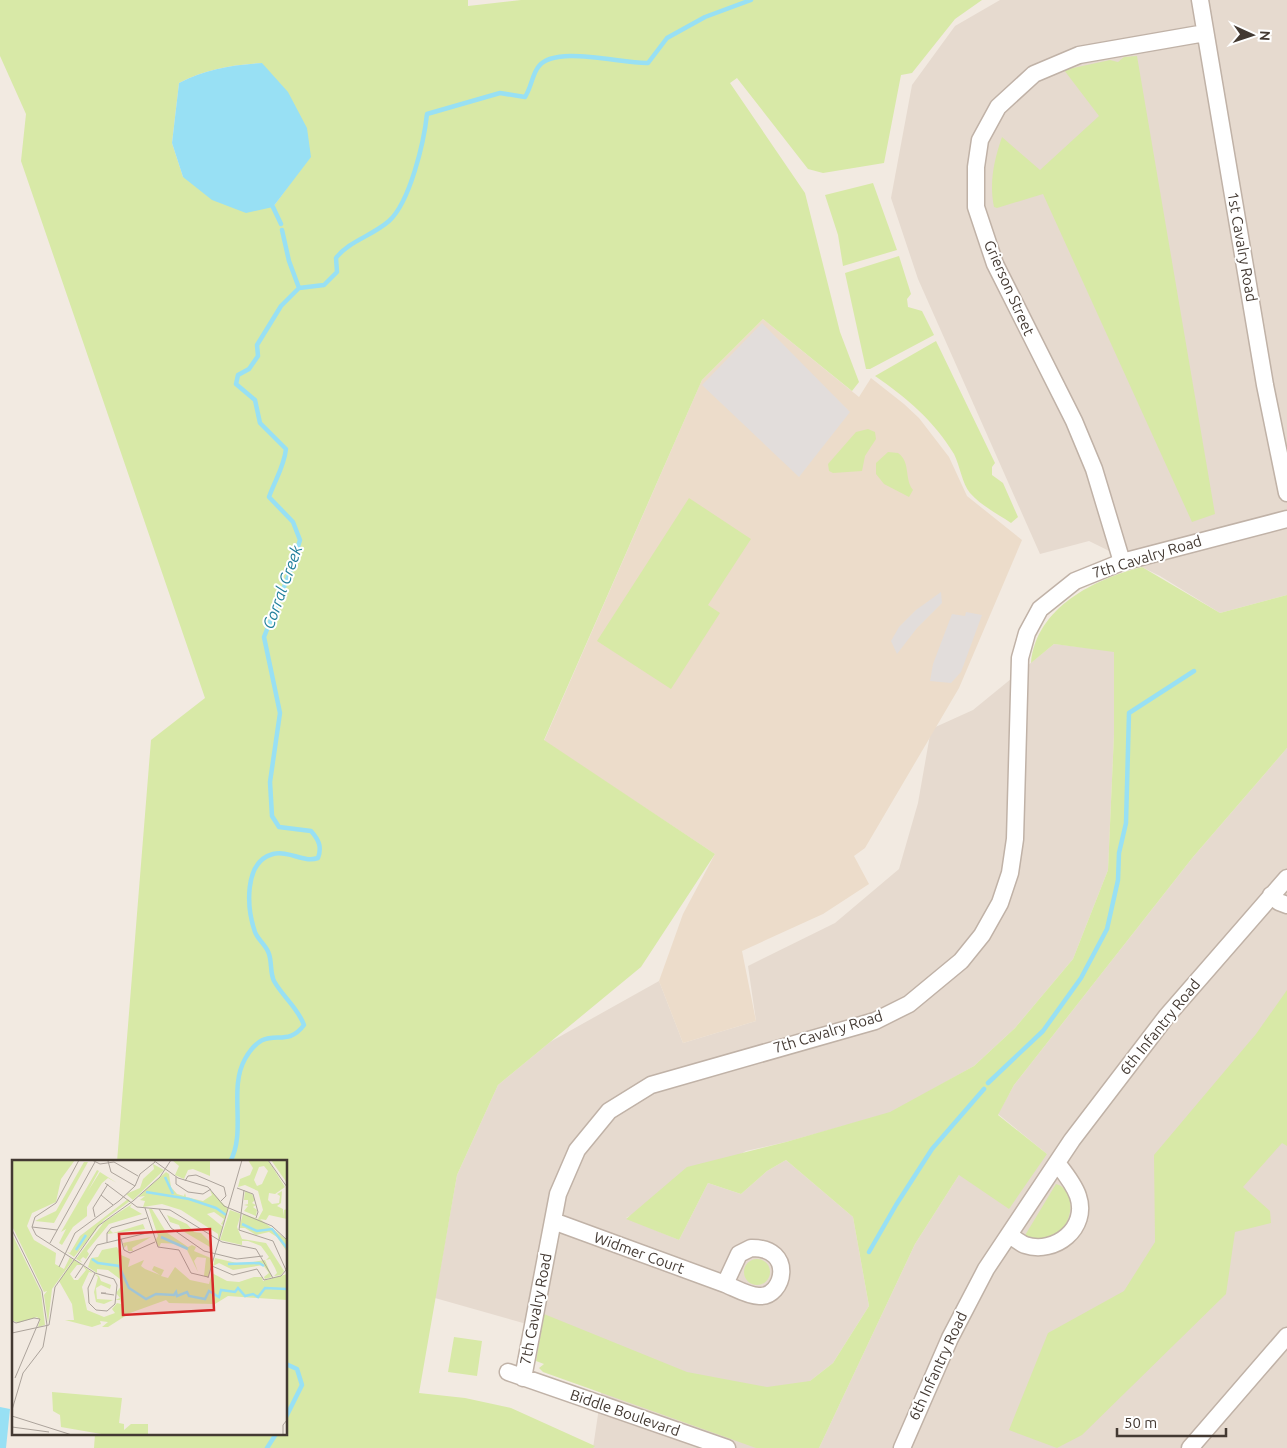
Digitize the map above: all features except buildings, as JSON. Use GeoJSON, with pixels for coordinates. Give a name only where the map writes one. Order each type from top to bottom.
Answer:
{"type":"FeatureCollection","features":[{"type":"Feature","properties":{"kind":"street","name":"1st Cavalry Road"},"geometry":{"type":"LineString","coordinates":[[1200,0],[1265,385],[1287,493]]}},
{"type":"Feature","properties":{"kind":"street","name":"Grierson Street"},"geometry":{"type":"LineString","coordinates":[[1122,562],[1094,469],[1074,421],[995,264],[976,207],[976,167],[980,140],[998,107],[1034,74],[1079,55],[1205,33]]}},
{"type":"Feature","properties":{"kind":"street","name":"7th Cavalry Road"},"geometry":{"type":"LineString","coordinates":[[516,1375],[558,1194],[577,1150],[609,1112],[651,1085],[875,1021],[909,1004],[961,961],[982,935],[995,911],[1010,873],[1017,805],[1020,658],[1027,632],[1040,609],[1075,581],[1122,562],[1287,518]]}},
{"type":"Feature","properties":{"kind":"street","name":"6th Infantry Road"},"geometry":{"type":"LineString","coordinates":[[902,1448],[950,1338],[986,1270],[1057,1163],[1166,1017],[1287,878]]}},
{"type":"Feature","properties":{"kind":"street"},"geometry":{"type":"LineString","coordinates":[[1271,895],[1279,902],[1287,905]]}},
{"type":"Feature","properties":{"kind":"street"},"geometry":{"type":"LineString","coordinates":[[1009,1235],[1024,1245],[1044,1247],[1062,1242],[1074,1229],[1079,1212],[1078,1196],[1057,1163]]}},
{"type":"Feature","properties":{"kind":"street","name":"Widmer Court"},"geometry":{"type":"LineString","coordinates":[[553,1221],[726,1284]]}},
{"type":"Feature","properties":{"kind":"street"},"geometry":{"type":"LineString","coordinates":[[1190,1448],[1287,1336]]}},
{"type":"Feature","properties":{"kind":"street","name":"Biddle Boulevard"},"geometry":{"type":"LineString","coordinates":[[516,1375],[702,1444],[728,1448]]}},
{"type":"Feature","properties":{"kind":"shaded area"},"geometry":{"type":"Polygon","coordinates":[[[1000,0],[1287,0],[1287,595],[1220,613],[1160,576],[1089,541],[1040,554],[918,279],[891,198],[912,85],[955,26],[1000,0]]]}},
{"type":"Feature","properties":{"kind":"shaded area"},"geometry":{"type":"Polygon","coordinates":[[[763,319],[859,397],[871,378],[904,404],[919,418],[949,457],[967,496],[1022,540],[959,688],[865,848],[854,856],[869,884],[823,914],[742,951],[756,1021],[683,1043],[659,981],[683,914],[715,854],[544,741],[702,380],[763,319]]]}},
{"type":"Feature","properties":{"kind":"shaded area"},"geometry":{"type":"Polygon","coordinates":[[[762,323],[850,412],[799,477],[702,385],[762,323]]]}},
{"type":"Feature","properties":{"kind":"shaded area"},"geometry":{"type":"Polygon","coordinates":[[[941,592],[942,603],[917,628],[897,654],[891,641],[899,627],[916,610],[941,592]]]}},
{"type":"Feature","properties":{"kind":"shaded area"},"geometry":{"type":"Polygon","coordinates":[[[966,612],[982,615],[961,672],[951,683],[930,681],[933,664],[952,614],[965,616],[966,612]]]}},
{"type":"Feature","properties":{"kind":"shaded area"},"geometry":{"type":"Polygon","coordinates":[[[1054,644],[1114,651],[1114,734],[1108,870],[1073,959],[1015,1028],[974,1066],[890,1113],[786,1142],[746,1151],[626,1218],[679,1240],[708,1183],[741,1194],[767,1171],[786,1160],[853,1217],[869,1306],[833,1363],[810,1381],[774,1448],[593,1448],[608,1347],[435,1298],[457,1175],[498,1085],[550,1042],[659,981],[683,1043],[756,1021],[748,966],[835,923],[899,869],[918,803],[931,729],[973,710],[1054,644]]]}},
{"type":"Feature","properties":{"kind":"shaded area"},"geometry":{"type":"Polygon","coordinates":[[[1287,748],[1287,1448],[819,1448],[915,1244],[959,1175],[1047,1154],[998,1114],[1014,1085],[1193,857],[1287,748]]]}},
{"type":"Feature","properties":{"kind":"green space"},"geometry":{"type":"Polygon","coordinates":[[[0,0],[468,0],[468,6],[521,0],[982,0],[955,19],[912,73],[901,75],[884,163],[823,173],[808,169],[737,78],[730,83],[805,193],[840,332],[859,382],[852,391],[763,319],[702,380],[544,740],[715,854],[641,967],[498,1085],[457,1175],[419,1393],[465,1398],[511,1408],[595,1446],[593,1448],[94,1448],[95,1436],[288,1436],[288,1160],[117,1160],[151,740],[205,698],[21,161],[26,114],[0,56],[0,0]],[[262,63],[219,68],[179,83],[172,143],[183,177],[273,207],[290,184],[262,63]]]}},
{"type":"Feature","properties":{"kind":"green space"},"geometry":{"type":"Polygon","coordinates":[[[1137,56],[1215,514],[1192,522],[1043,194],[997,208],[994,207],[993,172],[1002,137],[1040,170],[1099,116],[1064,70],[1110,60],[1118,62],[1124,57],[1137,56]]]}},
{"type":"Feature","properties":{"kind":"green space"},"geometry":{"type":"Polygon","coordinates":[[[873,183],[897,250],[843,266],[838,235],[825,195],[873,183]]]}},
{"type":"Feature","properties":{"kind":"green space"},"geometry":{"type":"Polygon","coordinates":[[[899,256],[911,294],[907,299],[908,307],[922,311],[934,335],[870,369],[866,369],[845,273],[899,256]]]}},
{"type":"Feature","properties":{"kind":"green space"},"geometry":{"type":"Polygon","coordinates":[[[936,341],[995,463],[992,467],[992,475],[1003,483],[1018,517],[1011,523],[970,493],[954,454],[938,431],[898,392],[875,376],[936,341]]]}},
{"type":"Feature","properties":{"kind":"green space"},"geometry":{"type":"Polygon","coordinates":[[[868,429],[875,432],[876,439],[865,456],[862,471],[833,473],[829,471],[828,464],[856,432],[868,429]]]}},
{"type":"Feature","properties":{"kind":"green space"},"geometry":{"type":"Polygon","coordinates":[[[888,452],[898,453],[905,461],[910,486],[913,490],[909,497],[884,484],[876,474],[876,463],[888,452]]]}},
{"type":"Feature","properties":{"kind":"green space"},"geometry":{"type":"Polygon","coordinates":[[[689,498],[751,539],[708,605],[720,613],[671,689],[597,641],[689,498]]]}},
{"type":"Feature","properties":{"kind":"green space"},"geometry":{"type":"Polygon","coordinates":[[[1142,567],[1220,613],[1287,595],[1287,748],[1193,857],[1014,1085],[998,1115],[1047,1154],[1009,1209],[959,1175],[915,1244],[819,1448],[756,1448],[543,1372],[539,1368],[544,1364],[536,1361],[544,1314],[687,1372],[767,1387],[810,1381],[833,1363],[869,1306],[853,1217],[786,1160],[767,1171],[741,1194],[708,1183],[679,1240],[626,1219],[687,1167],[786,1142],[890,1112],[974,1066],[1015,1028],[1073,959],[1108,870],[1114,734],[1114,652],[1054,644],[1031,663],[1035,643],[1044,626],[1056,611],[1071,598],[1106,579],[1142,567]]]}},
{"type":"Feature","properties":{"kind":"green space"},"geometry":{"type":"Polygon","coordinates":[[[1287,990],[1287,1146],[1282,1143],[1243,1187],[1270,1211],[1271,1223],[1235,1232],[1226,1294],[1082,1435],[1057,1448],[1009,1430],[1048,1333],[1124,1291],[1155,1242],[1154,1155],[1256,1034],[1287,990]]]}},
{"type":"Feature","properties":{"kind":"green space"},"geometry":{"type":"Polygon","coordinates":[[[1056,1184],[1067,1191],[1070,1203],[1069,1217],[1063,1228],[1044,1242],[1024,1237],[1056,1184]]]}},
{"type":"Feature","properties":{"kind":"green space"},"geometry":{"type":"Polygon","coordinates":[[[757,1259],[766,1263],[770,1272],[766,1281],[757,1285],[748,1281],[744,1272],[748,1263],[757,1259]]]}},
{"type":"Feature","properties":{"kind":"green space"},"geometry":{"type":"Polygon","coordinates":[[[454,1337],[482,1341],[477,1376],[448,1372],[454,1337]]]}},
{"type":"Feature","properties":{"kind":"water"},"geometry":{"type":"Polygon","coordinates":[[[262,63],[288,92],[307,128],[311,157],[273,207],[246,213],[212,200],[183,177],[172,143],[179,83],[219,68],[262,63]]]}},
{"type":"Feature","properties":{"kind":"water"},"geometry":{"type":"Polygon","coordinates":[[[0,1407],[10,1409],[6,1448],[0,1448],[0,1407]]]}},
{"type":"Feature","properties":{"kind":"waterway","name":"Corral Creek"},"geometry":{"type":"LineString","coordinates":[[231,1160],[237,1137],[238,1083],[245,1059],[253,1047],[261,1041],[268,1038],[289,1036],[297,1033],[304,1025],[298,1013],[274,981],[268,951],[255,932],[249,899],[252,876],[256,866],[263,859],[273,854],[279,853],[312,859],[318,858],[320,850],[318,841],[311,831],[279,827],[272,816],[270,782],[280,713],[264,637],[290,572],[300,540],[293,522],[269,497],[281,468],[286,449],[260,423],[255,400],[236,384],[238,375],[249,369],[258,356],[257,345],[281,306],[299,288],[324,285],[337,272],[336,258],[341,252],[382,226],[397,212],[415,171],[427,114],[500,93],[525,97],[539,66],[547,60],[574,56],[648,63],[667,38],[705,17],[751,0]]}},
{"type":"Feature","properties":{"kind":"waterway"},"geometry":{"type":"LineString","coordinates":[[273,207],[281,224]]}},
{"type":"Feature","properties":{"kind":"waterway"},"geometry":{"type":"LineString","coordinates":[[282,230],[289,261],[299,288]]}},
{"type":"Feature","properties":{"kind":"waterway"},"geometry":{"type":"LineString","coordinates":[[988,1083],[1043,1031],[1081,978],[1107,929],[1118,880],[1119,853],[1126,823],[1129,713],[1194,671]]}},
{"type":"Feature","properties":{"kind":"waterway"},"geometry":{"type":"LineString","coordinates":[[869,1252],[932,1149],[984,1089]]}},
{"type":"Feature","properties":{"kind":"waterway","name":"Corral Creek"},"geometry":{"type":"LineString","coordinates":[[288,1365],[297,1369],[302,1385],[288,1413]]}},
{"type":"Feature","properties":{"kind":"waterway","name":"Corral Creek"},"geometry":{"type":"LineString","coordinates":[[267,1448],[275,1436]]}}]}
